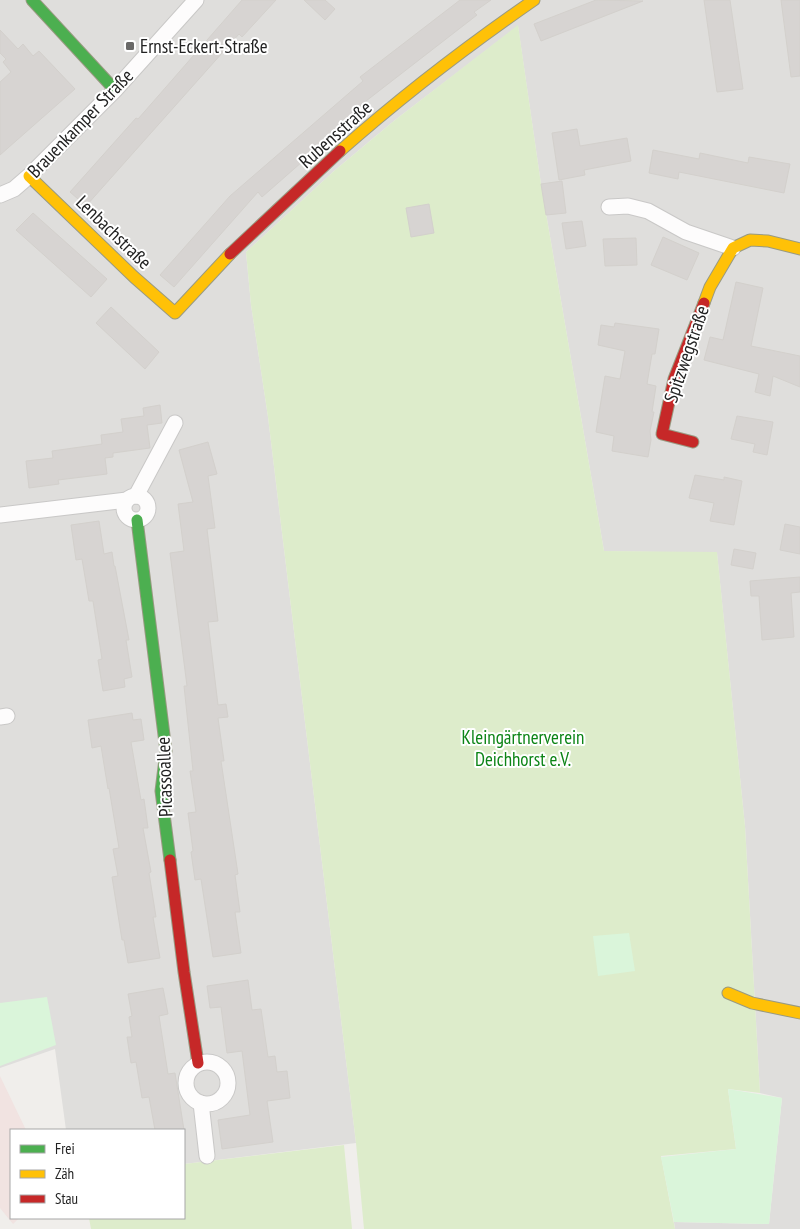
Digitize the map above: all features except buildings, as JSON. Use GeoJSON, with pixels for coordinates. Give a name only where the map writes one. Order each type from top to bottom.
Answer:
{"type":"FeatureCollection","features":[{"type":"Feature","properties":{"kind":"street"},"geometry":{"type":"LineString","coordinates":[[32,0],[115,90]]}},
{"type":"Feature","properties":{"kind":"street","name":"Brauenkamper Straße"},"geometry":{"type":"LineString","coordinates":[[0,195],[14,188],[29,176],[115,90],[196,0]]}},
{"type":"Feature","properties":{"kind":"street","name":"Rubensstraße"},"geometry":{"type":"LineString","coordinates":[[175,313],[244,240],[398,102],[458,54],[534,0]]}},
{"type":"Feature","properties":{"kind":"street","name":"Lenbachstraße"},"geometry":{"type":"LineString","coordinates":[[29,176],[175,313]]}},
{"type":"Feature","properties":{"kind":"street"},"geometry":{"type":"LineString","coordinates":[[609,207],[628,206],[648,211],[686,232],[732,248],[750,240],[800,249]]}},
{"type":"Feature","properties":{"kind":"street","name":"Spitzwegstraße"},"geometry":{"type":"LineString","coordinates":[[693,442],[662,434],[674,379],[710,287],[732,248]]}},
{"type":"Feature","properties":{"kind":"street"},"geometry":{"type":"LineString","coordinates":[[0,516],[132,498],[175,423]]}},
{"type":"Feature","properties":{"kind":"street","name":"Picassoallee"},"geometry":{"type":"LineString","coordinates":[[132,498],[124,507],[126,515],[137,520],[166,751],[161,791],[184,972],[198,1063]]}},
{"type":"Feature","properties":{"kind":"street"},"geometry":{"type":"LineString","coordinates":[[728,993],[752,1004],[800,1013]]}},
{"type":"Feature","properties":{"kind":"street"},"geometry":{"type":"LineString","coordinates":[[205,1061],[213,1062],[224,1071],[227,1077],[226,1092],[222,1098],[209,1104],[202,1103],[190,1096],[185,1084],[188,1071],[198,1063],[205,1061]]}},
{"type":"Feature","properties":{"kind":"street"},"geometry":{"type":"LineString","coordinates":[[202,1103],[208,1156]]}},
{"type":"Feature","properties":{"kind":"shaded area"},"geometry":{"type":"Polygon","coordinates":[[[0,0],[800,0],[800,1229],[675,1229],[674,1222],[769,1224],[782,1098],[760,1093],[745,826],[717,553],[604,551],[541,184],[518,26],[395,120],[334,171],[246,252],[251,305],[268,417],[356,1143],[185,1164],[185,1129],[66,1129],[55,1049],[0,1068],[0,0]]]}},
{"type":"Feature","properties":{"kind":"shaded area"},"geometry":{"type":"Polygon","coordinates":[[[0,1076],[26,1129],[10,1129],[10,1219],[18,1219],[13,1224],[0,1208],[0,1076]]]}},
{"type":"Feature","properties":{"kind":"green space","name":"Kleingärtnerverein Deichhorst e.V."},"geometry":{"type":"Polygon","coordinates":[[[518,25],[541,184],[604,551],[717,552],[745,826],[760,1093],[728,1089],[736,1149],[661,1156],[675,1229],[364,1229],[356,1143],[268,417],[251,305],[246,252],[334,171],[395,120],[518,25]]]}},
{"type":"Feature","properties":{"kind":"green space"},"geometry":{"type":"Polygon","coordinates":[[[629,933],[635,971],[598,976],[593,936],[629,933]]]}},
{"type":"Feature","properties":{"kind":"green space"},"geometry":{"type":"Polygon","coordinates":[[[47,997],[56,1045],[0,1066],[0,1003],[47,997]]]}},
{"type":"Feature","properties":{"kind":"green space"},"geometry":{"type":"Polygon","coordinates":[[[728,1089],[782,1098],[769,1224],[674,1222],[661,1157],[736,1149],[728,1089]]]}},
{"type":"Feature","properties":{"kind":"green space"},"geometry":{"type":"Polygon","coordinates":[[[344,1145],[352,1229],[91,1229],[89,1219],[185,1219],[185,1164],[344,1145]]]}},
{"type":"Feature","properties":{"kind":"traffic: fast"},"geometry":{"type":"LineString","coordinates":[[32,0],[115,90]]}},
{"type":"Feature","properties":{"kind":"traffic: fast"},"geometry":{"type":"LineString","coordinates":[[137,520],[166,751],[161,791],[170,860]]}},
{"type":"Feature","properties":{"kind":"traffic: slow"},"geometry":{"type":"LineString","coordinates":[[340,151],[434,73],[534,0]]}},
{"type":"Feature","properties":{"kind":"traffic: slow"},"geometry":{"type":"LineString","coordinates":[[29,176],[134,277],[175,313],[230,254]]}},
{"type":"Feature","properties":{"kind":"traffic: slow"},"geometry":{"type":"LineString","coordinates":[[704,303],[710,287],[733,248],[750,240],[768,241],[800,249]]}},
{"type":"Feature","properties":{"kind":"traffic: slow"},"geometry":{"type":"LineString","coordinates":[[728,993],[752,1003],[800,1013]]}},
{"type":"Feature","properties":{"kind":"traffic: jam"},"geometry":{"type":"LineString","coordinates":[[230,254],[340,151]]}},
{"type":"Feature","properties":{"kind":"traffic: jam"},"geometry":{"type":"LineString","coordinates":[[693,442],[662,434],[674,379],[704,303]]}},
{"type":"Feature","properties":{"kind":"traffic: jam"},"geometry":{"type":"LineString","coordinates":[[170,860],[198,1063]]}},
{"type":"Feature","properties":{"kind":"place","name":"Ernst-Eckert-Straße"},"geometry":{"type":"Point","coordinates":[130,46]}}]}
